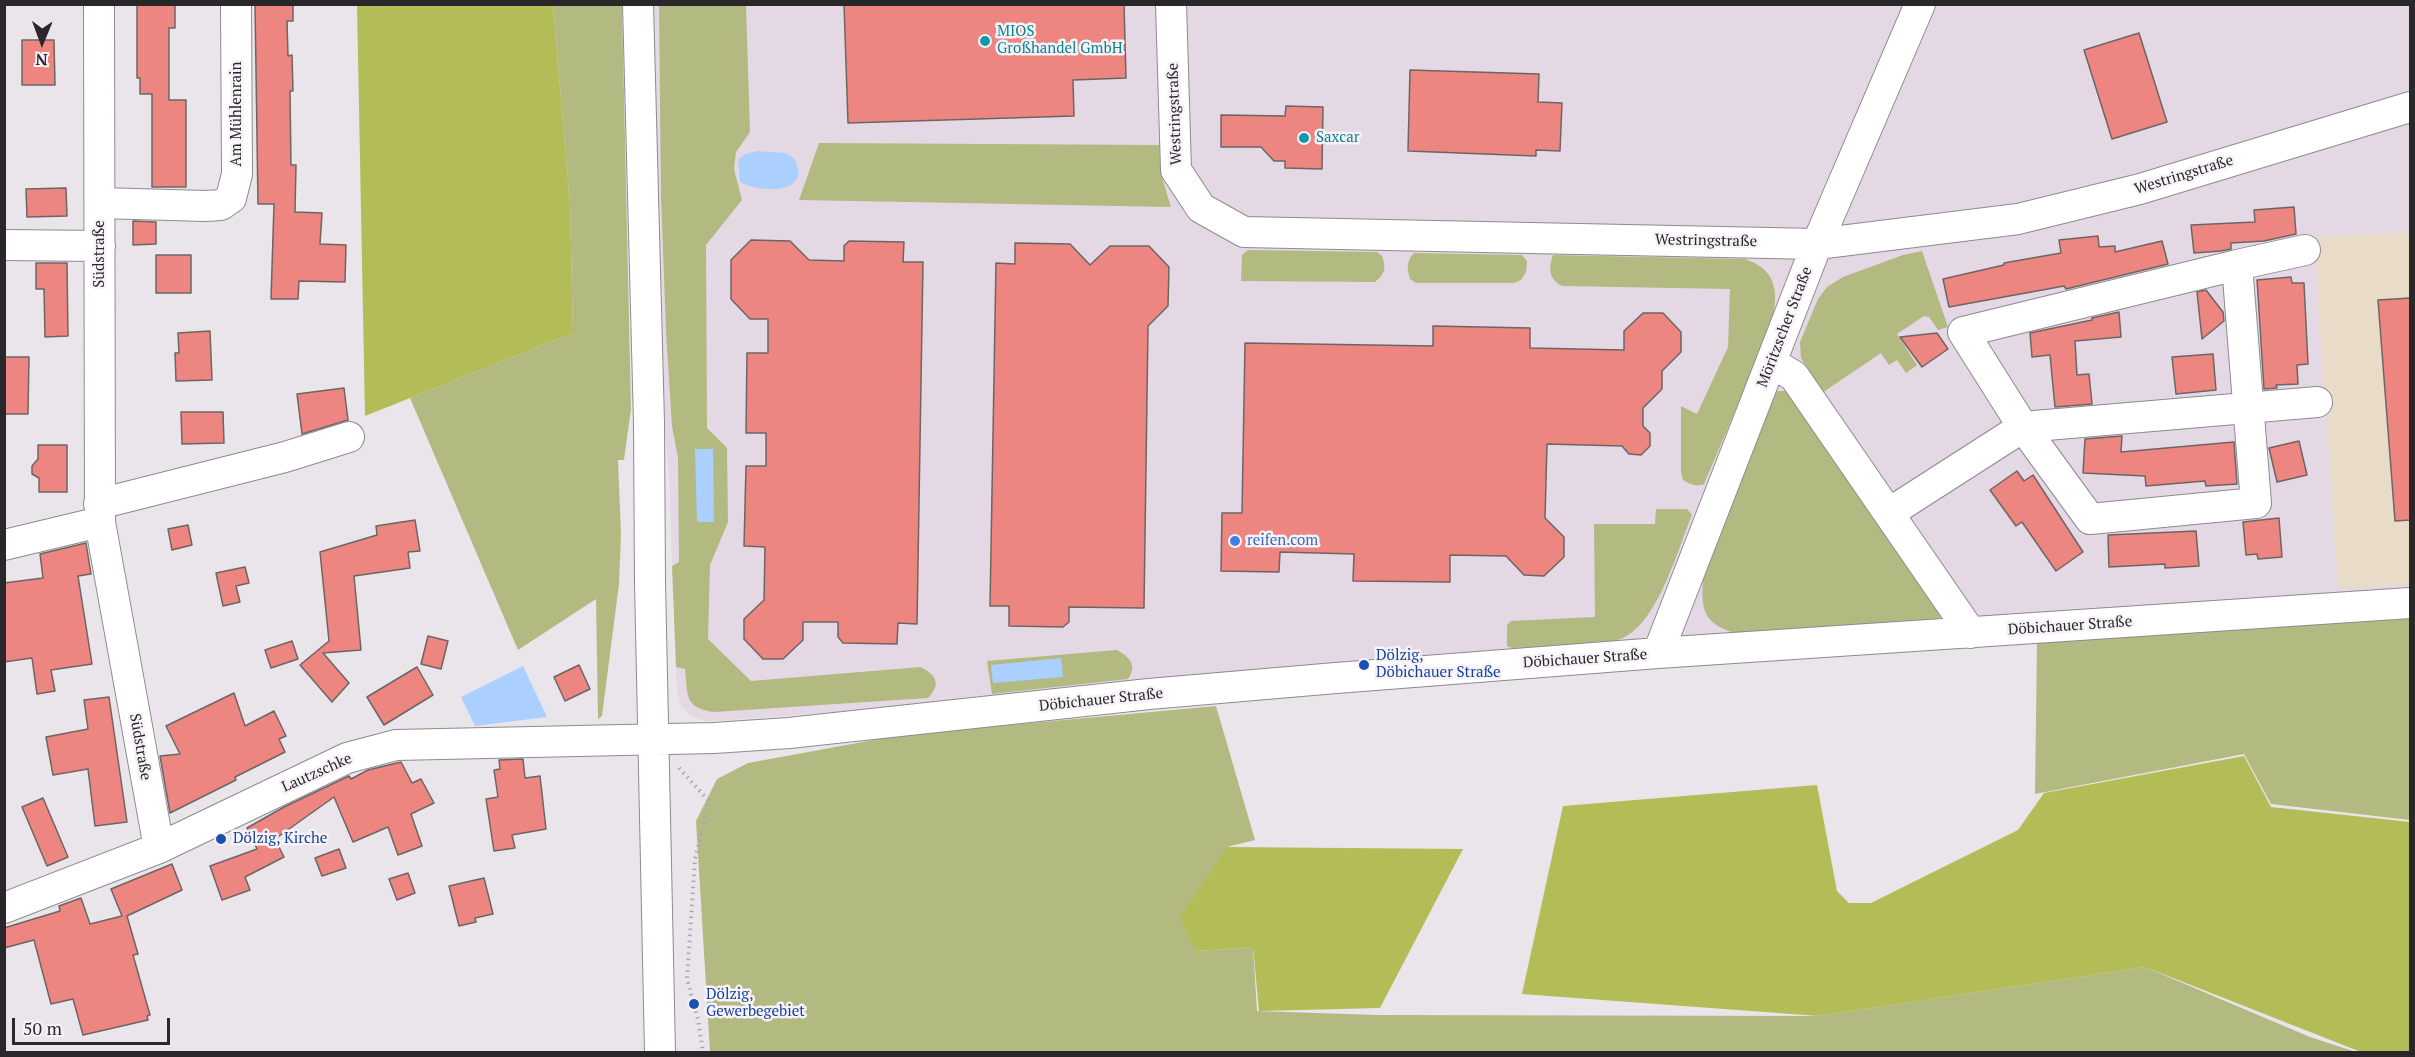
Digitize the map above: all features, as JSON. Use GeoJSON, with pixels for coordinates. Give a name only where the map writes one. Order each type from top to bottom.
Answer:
{"type":"FeatureCollection","features":[{"type":"Feature","properties":{"kind":"street","name":"Südstraße"},"geometry":{"type":"LineString","coordinates":[[99,4],[99,513],[159,848]]}},
{"type":"Feature","properties":{"kind":"street","name":"Am Mühlenrain"},"geometry":{"type":"LineString","coordinates":[[100,203],[206,206],[220,205],[231,198],[237,174],[236,4]]}},
{"type":"Feature","properties":{"kind":"street"},"geometry":{"type":"LineString","coordinates":[[638,4],[649,423],[660,1053]]}},
{"type":"Feature","properties":{"kind":"street","name":"Westringstraße"},"geometry":{"type":"LineString","coordinates":[[1171,4],[1176,170],[1201,208],[1244,232],[1817,244],[2018,219],[2140,189],[2410,107]]}},
{"type":"Feature","properties":{"kind":"street","name":"Möritzscher Straße"},"geometry":{"type":"LineString","coordinates":[[1658,653],[1817,244],[1920,4]]}},
{"type":"Feature","properties":{"kind":"street"},"geometry":{"type":"LineString","coordinates":[[4,245],[100,246]]}},
{"type":"Feature","properties":{"kind":"street"},"geometry":{"type":"LineString","coordinates":[[2237,265],[2256,502],[2090,519],[2022,427],[1962,332],[2237,265],[2305,250]]}},
{"type":"Feature","properties":{"kind":"street"},"geometry":{"type":"LineString","coordinates":[[1772,363],[1794,376],[1971,633]]}},
{"type":"Feature","properties":{"kind":"street"},"geometry":{"type":"LineString","coordinates":[[1889,513],[2022,427],[2316,402]]}},
{"type":"Feature","properties":{"kind":"street"},"geometry":{"type":"LineString","coordinates":[[4,545],[99,513],[350,437]]}},
{"type":"Feature","properties":{"kind":"street","name":"Döbichauer Straße"},"geometry":{"type":"LineString","coordinates":[[653,740],[789,733],[1149,694],[1658,653],[2410,603]]}},
{"type":"Feature","properties":{"kind":"street","name":"Lautzschke"},"geometry":{"type":"LineString","coordinates":[[4,908],[159,848],[347,758],[374,749],[419,744],[653,740]]}},
{"type":"Feature","properties":{"kind":"path"},"geometry":{"type":"LineString","coordinates":[[653,740],[709,801],[695,859],[687,979],[698,1020],[703,1053]]}},
{"type":"Feature","properties":{"kind":"shaded area"},"geometry":{"type":"Polygon","coordinates":[[[654,5],[2410,5],[2410,608],[1221,682],[758,718],[706,721],[692,717],[681,706],[677,689],[669,479],[656,311],[653,238],[654,5]]]}},
{"type":"Feature","properties":{"kind":"shaded area"},"geometry":{"type":"Polygon","coordinates":[[[2410,232],[2410,584],[2338,589],[2314,237],[2410,232]]]}},
{"type":"Feature","properties":{"kind":"green space"},"geometry":{"type":"Polygon","coordinates":[[[357,5],[553,5],[570,204],[573,333],[365,416],[357,5]]]}},
{"type":"Feature","properties":{"kind":"green space"},"geometry":{"type":"Polygon","coordinates":[[[553,5],[622,5],[631,409],[624,460],[618,460],[621,534],[619,584],[602,716],[598,719],[596,599],[518,650],[410,398],[573,333],[570,204],[553,5]]]}},
{"type":"Feature","properties":{"kind":"green space"},"geometry":{"type":"Polygon","coordinates":[[[659,5],[746,5],[750,132],[736,152],[734,169],[742,200],[706,245],[707,428],[727,448],[728,522],[710,565],[708,639],[751,681],[921,667],[934,677],[936,684],[928,698],[714,712],[704,710],[692,703],[689,699],[685,669],[676,667],[672,566],[679,562],[678,458],[672,426],[666,332],[661,195],[659,5]]]}},
{"type":"Feature","properties":{"kind":"green space"},"geometry":{"type":"Polygon","coordinates":[[[819,143],[1159,145],[1161,174],[1171,207],[799,200],[819,143]]]}},
{"type":"Feature","properties":{"kind":"green space"},"geometry":{"type":"Polygon","coordinates":[[[1248,250],[1377,252],[1384,260],[1384,268],[1381,277],[1375,282],[1241,281],[1242,255],[1248,250]]]}},
{"type":"Feature","properties":{"kind":"green space"},"geometry":{"type":"Polygon","coordinates":[[[1922,251],[1948,327],[1938,330],[1929,317],[1924,316],[1897,334],[1917,365],[1906,373],[1897,360],[1889,365],[1881,353],[1822,393],[1801,358],[1800,342],[1818,299],[1827,287],[1843,277],[1903,255],[1922,251]]]}},
{"type":"Feature","properties":{"kind":"green space"},"geometry":{"type":"Polygon","coordinates":[[[1414,253],[1522,255],[1527,261],[1526,272],[1521,280],[1514,283],[1416,283],[1410,279],[1408,268],[1408,262],[1414,253]]]}},
{"type":"Feature","properties":{"kind":"green space"},"geometry":{"type":"Polygon","coordinates":[[[1553,255],[1745,259],[1765,270],[1774,286],[1775,295],[1771,327],[1704,484],[1694,485],[1683,480],[1681,406],[1697,414],[1728,347],[1730,289],[1562,286],[1552,277],[1550,265],[1553,255]]]}},
{"type":"Feature","properties":{"kind":"green space"},"geometry":{"type":"Polygon","coordinates":[[[1775,391],[1787,391],[1943,615],[1936,621],[1742,635],[1721,628],[1708,617],[1703,602],[1703,580],[1775,391]]]}},
{"type":"Feature","properties":{"kind":"green space"},"geometry":{"type":"Polygon","coordinates":[[[1656,509],[1687,509],[1692,515],[1657,601],[1635,630],[1623,638],[1587,645],[1517,650],[1507,646],[1507,625],[1511,621],[1595,617],[1594,524],[1655,524],[1656,509]]]}},
{"type":"Feature","properties":{"kind":"green space"},"geometry":{"type":"Polygon","coordinates":[[[2410,618],[2410,820],[2271,804],[2244,754],[2035,794],[2037,643],[2410,618]]]}},
{"type":"Feature","properties":{"kind":"green space"},"geometry":{"type":"Polygon","coordinates":[[[1117,650],[1131,662],[1132,670],[1128,679],[992,694],[987,661],[1117,650]]]}},
{"type":"Feature","properties":{"kind":"green space"},"geometry":{"type":"Polygon","coordinates":[[[1216,706],[1255,840],[1227,847],[1196,951],[1253,947],[1257,1011],[1376,1015],[1818,1016],[2145,967],[2310,1037],[2356,1052],[710,1052],[696,821],[717,779],[748,763],[901,735],[1216,706]]]}},
{"type":"Feature","properties":{"kind":"green space"},"geometry":{"type":"Polygon","coordinates":[[[2244,756],[2271,807],[2410,822],[2410,1052],[2361,1052],[2145,967],[1818,1016],[1522,994],[1563,806],[1817,785],[1837,891],[1849,903],[1871,903],[2018,830],[2044,793],[2244,756]]]}},
{"type":"Feature","properties":{"kind":"green space"},"geometry":{"type":"Polygon","coordinates":[[[1227,847],[1463,849],[1380,1008],[1259,1011],[1253,947],[1196,951],[1180,917],[1227,847]]]}},
{"type":"Feature","properties":{"kind":"water"},"geometry":{"type":"Polygon","coordinates":[[[757,151],[785,153],[793,157],[798,169],[797,178],[792,184],[783,188],[772,189],[749,186],[740,182],[738,160],[745,154],[757,151]]]}},
{"type":"Feature","properties":{"kind":"water"},"geometry":{"type":"Polygon","coordinates":[[[695,449],[713,449],[714,522],[697,522],[695,449]]]}},
{"type":"Feature","properties":{"kind":"water"},"geometry":{"type":"Polygon","coordinates":[[[1061,658],[1063,677],[993,683],[991,665],[1061,658]]]}},
{"type":"Feature","properties":{"kind":"water"},"geometry":{"type":"Polygon","coordinates":[[[523,666],[547,717],[475,726],[461,697],[523,666]]]}},
{"type":"Feature","properties":{"kind":"building"},"geometry":{"type":"Polygon","coordinates":[[[137,4],[175,4],[175,28],[169,28],[169,100],[186,100],[186,187],[152,187],[152,94],[140,94],[140,78],[137,78],[137,4]]]}},
{"type":"Feature","properties":{"kind":"building"},"geometry":{"type":"Polygon","coordinates":[[[255,4],[293,4],[293,21],[287,21],[288,56],[292,55],[291,165],[296,165],[295,212],[322,213],[320,244],[346,245],[345,282],[299,281],[298,299],[271,299],[274,204],[258,204],[255,4]]]}},
{"type":"Feature","properties":{"kind":"building","name":"MIOS Großhandel GmbH"},"geometry":{"type":"Polygon","coordinates":[[[844,4],[1124,4],[1126,78],[1073,80],[1074,116],[848,123],[844,4]]]}},
{"type":"Feature","properties":{"kind":"building"},"geometry":{"type":"Polygon","coordinates":[[[2139,33],[2167,122],[2112,139],[2084,50],[2139,33]]]}},
{"type":"Feature","properties":{"kind":"building"},"geometry":{"type":"Polygon","coordinates":[[[22,40],[54,40],[55,85],[22,85],[22,40]]]}},
{"type":"Feature","properties":{"kind":"building"},"geometry":{"type":"Polygon","coordinates":[[[1410,70],[1539,74],[1538,102],[1562,103],[1560,151],[1536,150],[1536,156],[1408,151],[1410,70]]]}},
{"type":"Feature","properties":{"kind":"building"},"geometry":{"type":"Polygon","coordinates":[[[1286,106],[1323,107],[1322,169],[1285,168],[1285,161],[1274,161],[1261,147],[1221,147],[1221,115],[1285,116],[1286,106]]]}},
{"type":"Feature","properties":{"kind":"building"},"geometry":{"type":"Polygon","coordinates":[[[66,188],[67,216],[27,217],[26,189],[66,188]]]}},
{"type":"Feature","properties":{"kind":"building"},"geometry":{"type":"Polygon","coordinates":[[[2294,207],[2296,234],[2264,241],[2231,243],[2231,249],[2194,253],[2191,225],[2255,222],[2254,210],[2294,207]]]}},
{"type":"Feature","properties":{"kind":"building"},"geometry":{"type":"Polygon","coordinates":[[[133,221],[156,222],[156,244],[133,245],[133,221]]]}},
{"type":"Feature","properties":{"kind":"building"},"geometry":{"type":"Polygon","coordinates":[[[2098,236],[2099,247],[2115,246],[2115,252],[2162,241],[2168,264],[2066,289],[2064,286],[1949,307],[1943,279],[2004,265],[2004,263],[2061,253],[2059,240],[2098,236]]]}},
{"type":"Feature","properties":{"kind":"building"},"geometry":{"type":"Polygon","coordinates":[[[751,240],[790,241],[809,260],[844,261],[844,246],[849,241],[904,242],[903,262],[923,262],[917,624],[898,623],[897,644],[843,643],[838,637],[838,622],[803,622],[803,640],[783,659],[763,659],[744,639],[744,619],[764,600],[765,547],[744,546],[746,466],[766,466],[766,433],[746,433],[747,353],[768,353],[768,319],[750,319],[731,299],[731,260],[751,240]]]}},
{"type":"Feature","properties":{"kind":"building"},"geometry":{"type":"Polygon","coordinates":[[[1015,243],[1070,244],[1090,265],[1110,246],[1149,246],[1169,267],[1168,306],[1148,326],[1144,608],[1069,607],[1069,622],[1063,627],[1009,626],[1009,606],[990,606],[996,263],[1015,264],[1015,243]]]}},
{"type":"Feature","properties":{"kind":"building"},"geometry":{"type":"Polygon","coordinates":[[[156,255],[191,255],[191,293],[156,293],[156,255]]]}},
{"type":"Feature","properties":{"kind":"building"},"geometry":{"type":"Polygon","coordinates":[[[36,263],[67,263],[68,336],[45,337],[44,289],[36,289],[36,263]]]}},
{"type":"Feature","properties":{"kind":"building"},"geometry":{"type":"Polygon","coordinates":[[[2291,277],[2292,283],[2304,283],[2308,364],[2297,365],[2298,384],[2276,385],[2277,388],[2264,389],[2257,280],[2291,277]]]}},
{"type":"Feature","properties":{"kind":"building"},"geometry":{"type":"Polygon","coordinates":[[[2206,290],[2223,312],[2224,321],[2202,339],[2197,292],[2206,290]]]}},
{"type":"Feature","properties":{"kind":"building"},"geometry":{"type":"Polygon","coordinates":[[[2410,298],[2410,520],[2395,521],[2378,300],[2410,298]]]}},
{"type":"Feature","properties":{"kind":"building"},"geometry":{"type":"Polygon","coordinates":[[[2119,312],[2121,337],[2075,341],[2077,375],[2089,374],[2092,404],[2055,407],[2050,355],[2032,357],[2030,333],[2119,312]]]}},
{"type":"Feature","properties":{"kind":"building"},"geometry":{"type":"Polygon","coordinates":[[[1643,313],[1663,313],[1681,332],[1681,352],[1662,371],[1662,389],[1643,408],[1643,426],[1650,433],[1650,446],[1641,455],[1629,454],[1622,446],[1547,444],[1545,518],[1564,537],[1564,557],[1544,576],[1524,575],[1506,556],[1450,555],[1450,582],[1353,581],[1354,554],[1280,552],[1279,572],[1221,571],[1222,513],[1242,513],[1245,343],[1433,346],[1433,326],[1530,328],[1530,348],[1624,350],[1624,331],[1643,313]]]}},
{"type":"Feature","properties":{"kind":"building"},"geometry":{"type":"Polygon","coordinates":[[[210,331],[212,380],[176,381],[175,353],[179,353],[178,333],[210,331]]]}},
{"type":"Feature","properties":{"kind":"building"},"geometry":{"type":"Polygon","coordinates":[[[1937,333],[1948,349],[1922,367],[1900,337],[1937,333]]]}},
{"type":"Feature","properties":{"kind":"building"},"geometry":{"type":"Polygon","coordinates":[[[2213,354],[2216,390],[2176,394],[2172,357],[2213,354]]]}},
{"type":"Feature","properties":{"kind":"building"},"geometry":{"type":"Polygon","coordinates":[[[4,357],[29,357],[28,414],[4,414],[4,357]]]}},
{"type":"Feature","properties":{"kind":"building"},"geometry":{"type":"Polygon","coordinates":[[[344,388],[348,420],[302,434],[297,394],[344,388]]]}},
{"type":"Feature","properties":{"kind":"building"},"geometry":{"type":"Polygon","coordinates":[[[181,412],[223,412],[224,443],[182,444],[181,412]]]}},
{"type":"Feature","properties":{"kind":"building"},"geometry":{"type":"Polygon","coordinates":[[[2122,436],[2121,452],[2234,442],[2237,484],[2206,486],[2205,481],[2146,486],[2145,476],[2083,473],[2085,439],[2122,436]]]}},
{"type":"Feature","properties":{"kind":"building"},"geometry":{"type":"Polygon","coordinates":[[[2299,441],[2307,475],[2277,482],[2269,448],[2299,441]]]}},
{"type":"Feature","properties":{"kind":"building"},"geometry":{"type":"Polygon","coordinates":[[[38,445],[67,445],[67,492],[39,492],[39,478],[32,474],[32,466],[38,459],[38,445]]]}},
{"type":"Feature","properties":{"kind":"building"},"geometry":{"type":"Polygon","coordinates":[[[2017,471],[2024,481],[2033,475],[2083,552],[2056,571],[2022,522],[2016,526],[1990,490],[2017,471]]]}},
{"type":"Feature","properties":{"kind":"building"},"geometry":{"type":"Polygon","coordinates":[[[2279,518],[2282,557],[2258,559],[2257,554],[2246,555],[2243,522],[2279,518]]]}},
{"type":"Feature","properties":{"kind":"building"},"geometry":{"type":"Polygon","coordinates":[[[415,520],[420,551],[408,552],[410,568],[354,576],[361,650],[323,653],[349,683],[332,702],[300,665],[329,641],[320,552],[377,535],[376,526],[415,520]]]}},
{"type":"Feature","properties":{"kind":"building"},"geometry":{"type":"Polygon","coordinates":[[[188,525],[192,545],[172,550],[168,529],[188,525]]]}},
{"type":"Feature","properties":{"kind":"building"},"geometry":{"type":"Polygon","coordinates":[[[2196,531],[2199,566],[2165,568],[2165,564],[2109,567],[2108,535],[2196,531]]]}},
{"type":"Feature","properties":{"kind":"building"},"geometry":{"type":"Polygon","coordinates":[[[86,543],[91,574],[78,576],[92,664],[51,670],[55,691],[37,694],[32,658],[4,662],[4,583],[43,578],[40,554],[86,543]]]}},
{"type":"Feature","properties":{"kind":"building"},"geometry":{"type":"Polygon","coordinates":[[[245,567],[249,583],[236,586],[240,602],[223,606],[216,573],[245,567]]]}},
{"type":"Feature","properties":{"kind":"building"},"geometry":{"type":"Polygon","coordinates":[[[428,636],[448,641],[441,669],[421,664],[428,636]]]}},
{"type":"Feature","properties":{"kind":"building"},"geometry":{"type":"Polygon","coordinates":[[[292,641],[298,659],[271,668],[265,650],[292,641]]]}},
{"type":"Feature","properties":{"kind":"building"},"geometry":{"type":"Polygon","coordinates":[[[579,665],[590,689],[565,701],[554,677],[579,665]]]}},
{"type":"Feature","properties":{"kind":"building"},"geometry":{"type":"Polygon","coordinates":[[[417,667],[433,695],[384,725],[367,697],[417,667]]]}},
{"type":"Feature","properties":{"kind":"building"},"geometry":{"type":"Polygon","coordinates":[[[234,693],[245,726],[274,711],[286,736],[279,739],[285,752],[170,813],[160,756],[180,754],[166,726],[234,693]]]}},
{"type":"Feature","properties":{"kind":"building"},"geometry":{"type":"Polygon","coordinates":[[[109,697],[127,822],[95,826],[88,769],[53,775],[46,737],[88,729],[84,700],[109,697]]]}},
{"type":"Feature","properties":{"kind":"building"},"geometry":{"type":"Polygon","coordinates":[[[523,759],[525,778],[540,776],[546,829],[512,835],[515,848],[494,851],[486,799],[498,797],[494,770],[500,769],[499,760],[523,759]]]}},
{"type":"Feature","properties":{"kind":"building"},"geometry":{"type":"Polygon","coordinates":[[[401,762],[412,783],[421,779],[434,803],[411,814],[422,846],[398,855],[388,827],[353,842],[334,797],[275,839],[284,857],[245,877],[250,890],[222,900],[210,866],[257,849],[247,828],[284,807],[349,776],[351,779],[368,770],[401,762]]]}},
{"type":"Feature","properties":{"kind":"building"},"geometry":{"type":"Polygon","coordinates":[[[43,798],[68,857],[47,866],[22,807],[43,798]]]}},
{"type":"Feature","properties":{"kind":"building"},"geometry":{"type":"Polygon","coordinates":[[[339,849],[346,868],[322,876],[315,858],[339,849]]]}},
{"type":"Feature","properties":{"kind":"building"},"geometry":{"type":"Polygon","coordinates":[[[172,864],[182,890],[127,916],[138,954],[133,955],[150,1015],[147,1016],[148,1020],[83,1035],[73,999],[51,1004],[34,940],[4,948],[4,928],[60,911],[59,906],[81,898],[90,924],[122,916],[111,889],[172,864]]]}},
{"type":"Feature","properties":{"kind":"building"},"geometry":{"type":"Polygon","coordinates":[[[408,873],[415,893],[397,900],[389,879],[408,873]]]}},
{"type":"Feature","properties":{"kind":"building"},"geometry":{"type":"Polygon","coordinates":[[[484,878],[493,914],[475,918],[476,922],[459,926],[449,886],[484,878]]]}},
{"type":"Feature","properties":{"kind":"place","name":"MIOS Großhandel GmbH"},"geometry":{"type":"Point","coordinates":[985,41]}},
{"type":"Feature","properties":{"kind":"place","name":"Saxcar"},"geometry":{"type":"Point","coordinates":[1304,138]}},
{"type":"Feature","properties":{"kind":"place","name":"reifen.com"},"geometry":{"type":"Point","coordinates":[1235,541]}},
{"type":"Feature","properties":{"kind":"place","name":"Dölzig, Döbichauer Straße"},"geometry":{"type":"Point","coordinates":[1364,665]}},
{"type":"Feature","properties":{"kind":"place","name":"Dölzig, Kirche"},"geometry":{"type":"Point","coordinates":[221,839]}},
{"type":"Feature","properties":{"kind":"place","name":"Dölzig, Gewerbegebiet"},"geometry":{"type":"Point","coordinates":[694,1004]}}]}
